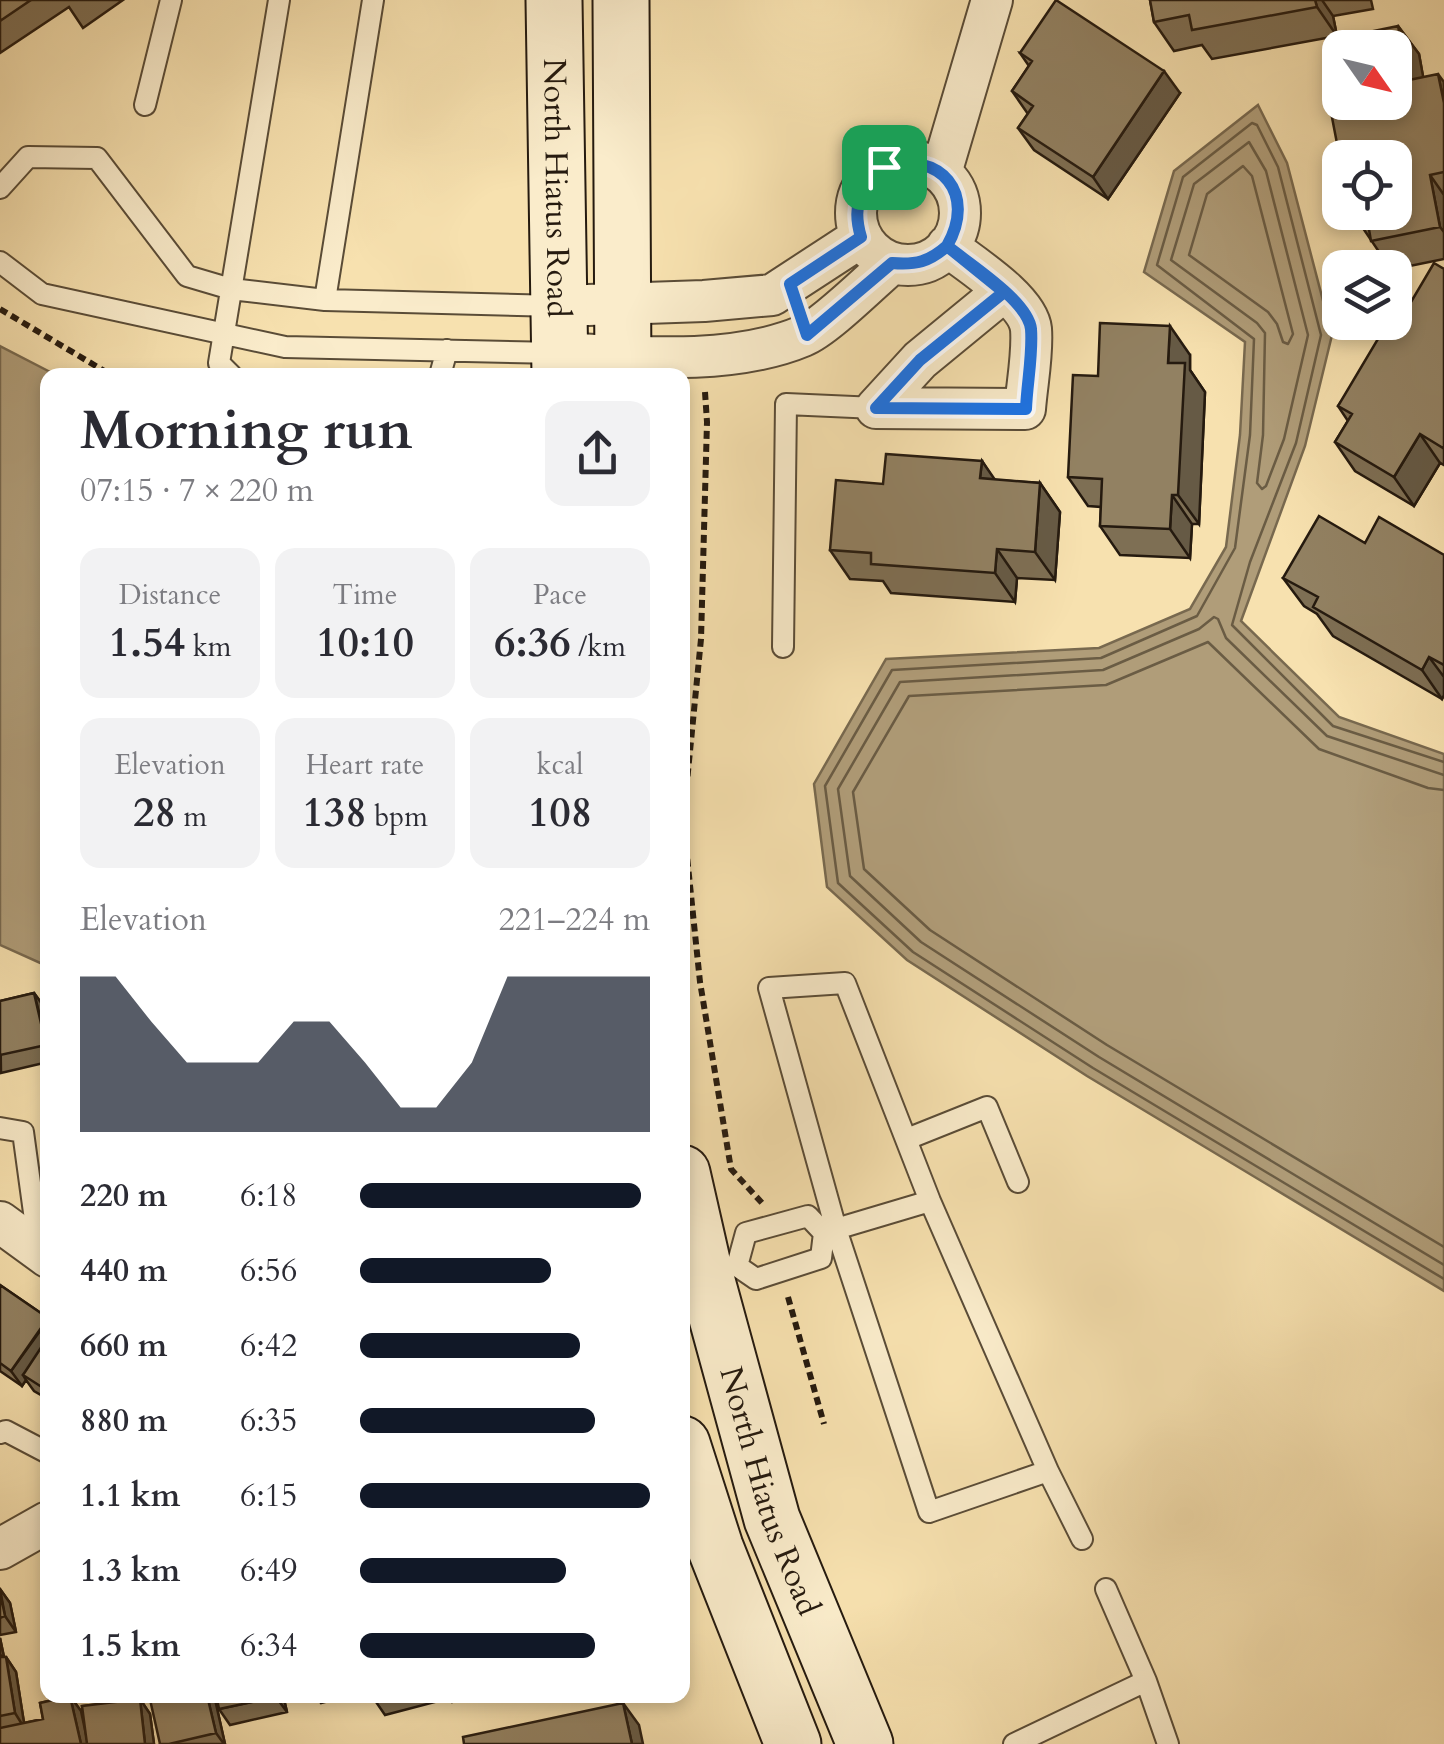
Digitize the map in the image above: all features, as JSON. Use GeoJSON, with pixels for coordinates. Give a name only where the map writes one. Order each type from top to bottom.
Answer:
{"type":"FeatureCollection","features":[{"type":"Feature","properties":{"kind":"main road","name":"North Hiatus Road"},"geometry":{"type":"LineString","coordinates":[[554,0],[560,345]]}},
{"type":"Feature","properties":{"kind":"main road","name":"North Hiatus Road"},"geometry":{"type":"LineString","coordinates":[[621,0],[622,366]]}},
{"type":"Feature","properties":{"kind":"main road","name":"North Hiatus Road"},"geometry":{"type":"LineString","coordinates":[[690,1203],[772,1519],[865,1744]]}},
{"type":"Feature","properties":{"kind":"main road","name":"North Hiatus Road"},"geometry":{"type":"LineString","coordinates":[[690,1469],[715,1548],[792,1744]]}},
{"type":"Feature","properties":{"kind":"street"},"geometry":{"type":"LineString","coordinates":[[941,173],[992,0]]}},
{"type":"Feature","properties":{"kind":"street"},"geometry":{"type":"LineString","coordinates":[[904,161],[924,163],[941,173],[954,189],[960,208],[957,228],[947,246],[932,260],[912,265],[892,263],[874,253],[861,237],[856,218],[858,198],[868,180],[884,167],[904,161]]}},
{"type":"Feature","properties":{"kind":"street"},"geometry":{"type":"LineString","coordinates":[[560,345],[622,302],[696,302],[772,294],[861,237]]}},
{"type":"Feature","properties":{"kind":"street"},"geometry":{"type":"LineString","coordinates":[[876,408],[1026,409],[1031,325],[1020,305],[947,246]]}},
{"type":"Feature","properties":{"kind":"street"},"geometry":{"type":"LineString","coordinates":[[560,345],[622,366],[750,351],[807,335],[892,263]]}},
{"type":"Feature","properties":{"kind":"street"},"geometry":{"type":"LineString","coordinates":[[790,284],[807,335]]}},
{"type":"Feature","properties":{"kind":"street"},"geometry":{"type":"LineString","coordinates":[[876,408],[920,360],[1004,292]]}},
{"type":"Feature","properties":{"kind":"street"},"geometry":{"type":"LineString","coordinates":[[0,1222],[40,1252]]}},
{"type":"Feature","properties":{"kind":"street"},"geometry":{"type":"LineString","coordinates":[[0,1549],[40,1526]]}},
{"type":"Feature","properties":{"kind":"lane"},"geometry":{"type":"LineString","coordinates":[[145,105],[171,0]]}},
{"type":"Feature","properties":{"kind":"lane"},"geometry":{"type":"LineString","coordinates":[[224,368],[219,363],[223,333],[278,0]]}},
{"type":"Feature","properties":{"kind":"lane"},"geometry":{"type":"LineString","coordinates":[[325,300],[373,0]]}},
{"type":"Feature","properties":{"kind":"lane"},"geometry":{"type":"LineString","coordinates":[[0,188],[28,158],[96,158],[187,276],[231,289],[325,300],[560,345]]}},
{"type":"Feature","properties":{"kind":"lane"},"geometry":{"type":"LineString","coordinates":[[0,262],[42,294],[284,347],[447,350],[560,345]]}},
{"type":"Feature","properties":{"kind":"lane"},"geometry":{"type":"LineString","coordinates":[[442,368],[447,350]]}},
{"type":"Feature","properties":{"kind":"lane"},"geometry":{"type":"LineString","coordinates":[[783,647],[786,404],[876,408]]}},
{"type":"Feature","properties":{"kind":"lane"},"geometry":{"type":"LineString","coordinates":[[1048,1471],[929,1512],[830,1231],[769,988],[845,983],[930,1201],[1048,1471],[1082,1539]]}},
{"type":"Feature","properties":{"kind":"lane"},"geometry":{"type":"LineString","coordinates":[[907,1139],[987,1107],[1018,1182]]}},
{"type":"Feature","properties":{"kind":"lane"},"geometry":{"type":"LineString","coordinates":[[0,1128],[23,1132],[40,1236]]}},
{"type":"Feature","properties":{"kind":"lane"},"geometry":{"type":"LineString","coordinates":[[830,1231],[930,1201]]}},
{"type":"Feature","properties":{"kind":"lane"},"geometry":{"type":"LineString","coordinates":[[708,1272],[746,1233],[808,1216],[830,1231]]}},
{"type":"Feature","properties":{"kind":"lane"},"geometry":{"type":"LineString","coordinates":[[708,1272],[756,1279],[821,1258],[830,1231]]}},
{"type":"Feature","properties":{"kind":"lane"},"geometry":{"type":"LineString","coordinates":[[0,1433],[6,1432],[40,1449]]}},
{"type":"Feature","properties":{"kind":"lane"},"geometry":{"type":"LineString","coordinates":[[1106,1589],[1168,1744]]}},
{"type":"Feature","properties":{"kind":"lane"},"geometry":{"type":"LineString","coordinates":[[1014,1744],[1146,1682]]}},
{"type":"Feature","properties":{"kind":"path"},"geometry":{"type":"LineString","coordinates":[[0,309],[99,368]]}},
{"type":"Feature","properties":{"kind":"path"},"geometry":{"type":"LineString","coordinates":[[690,751],[701,639],[707,422],[703,386]]}},
{"type":"Feature","properties":{"kind":"path"},"geometry":{"type":"LineString","coordinates":[[690,884],[700,982],[731,1168],[762,1204],[769,1226]]}},
{"type":"Feature","properties":{"kind":"path"},"geometry":{"type":"LineString","coordinates":[[782,1271],[824,1424]]}},
{"type":"Feature","properties":{"kind":"water"},"geometry":{"type":"Polygon","coordinates":[[[1258,105],[1287,163],[1322,297],[1322,340],[1331,340],[1305,446],[1241,621],[1339,717],[1444,754],[1444,1291],[1087,1076],[907,960],[827,887],[814,784],[886,659],[1099,648],[1190,609],[1226,547],[1240,435],[1245,342],[1144,272],[1174,171],[1258,105]]]}},
{"type":"Feature","properties":{"kind":"water"},"geometry":{"type":"Polygon","coordinates":[[[0,346],[42,368],[40,963],[0,945],[0,346]]]}},
{"type":"Feature","properties":{"kind":"building"},"geometry":{"type":"Polygon","coordinates":[[[0,0],[31,0],[0,21],[0,0]]]}},
{"type":"Feature","properties":{"kind":"building"},"geometry":{"type":"Polygon","coordinates":[[[1056,0],[1164,71],[1093,177],[1018,128],[1033,106],[1012,91],[1032,61],[1020,53],[1056,0]]]}},
{"type":"Feature","properties":{"kind":"building"},"geometry":{"type":"Polygon","coordinates":[[[1150,0],[1315,0],[1317,7],[1192,30],[1189,15],[1154,22],[1150,0]]]}},
{"type":"Feature","properties":{"kind":"building"},"geometry":{"type":"Polygon","coordinates":[[[1438,74],[1444,103],[1444,172],[1430,175],[1440,227],[1371,241],[1369,230],[1412,230],[1412,140],[1336,140],[1332,120],[1412,120],[1412,79],[1438,74]]]}},
{"type":"Feature","properties":{"kind":"building"},"geometry":{"type":"Polygon","coordinates":[[[1434,263],[1444,269],[1444,446],[1420,434],[1394,477],[1335,442],[1352,414],[1338,406],[1377,340],[1412,340],[1412,300],[1434,263]]]}},
{"type":"Feature","properties":{"kind":"building"},"geometry":{"type":"Polygon","coordinates":[[[1100,323],[1170,326],[1168,363],[1185,363],[1178,495],[1172,495],[1170,529],[1100,526],[1102,479],[1068,477],[1073,375],[1098,376],[1100,323]]]}},
{"type":"Feature","properties":{"kind":"building"},"geometry":{"type":"Polygon","coordinates":[[[886,454],[982,461],[980,478],[1040,483],[1035,552],[997,549],[995,573],[871,564],[871,553],[830,550],[836,480],[883,484],[886,454]]]}},
{"type":"Feature","properties":{"kind":"building"},"geometry":{"type":"Polygon","coordinates":[[[1319,516],[1365,543],[1379,517],[1444,555],[1444,665],[1429,657],[1422,670],[1313,607],[1318,597],[1283,578],[1319,516]]]}},
{"type":"Feature","properties":{"kind":"building"},"geometry":{"type":"Polygon","coordinates":[[[34,993],[40,1019],[40,1046],[0,1055],[0,1001],[34,993]]]}},
{"type":"Feature","properties":{"kind":"building"},"geometry":{"type":"Polygon","coordinates":[[[0,1285],[40,1312],[40,1329],[11,1371],[0,1363],[0,1285]]]}},
{"type":"Feature","properties":{"kind":"building"},"geometry":{"type":"Polygon","coordinates":[[[40,1349],[40,1386],[23,1375],[40,1349]]]}},
{"type":"Feature","properties":{"kind":"building"},"geometry":{"type":"Polygon","coordinates":[[[0,1592],[5,1616],[0,1618],[0,1592]]]}},
{"type":"Feature","properties":{"kind":"building"},"geometry":{"type":"Polygon","coordinates":[[[0,1657],[6,1657],[15,1713],[0,1716],[0,1657]]]}},
{"type":"Feature","properties":{"kind":"building"},"geometry":{"type":"Polygon","coordinates":[[[40,1703],[72,1703],[81,1744],[0,1744],[0,1728],[43,1719],[40,1703]]]}},
{"type":"Feature","properties":{"kind":"building"},"geometry":{"type":"Polygon","coordinates":[[[140,1703],[145,1744],[87,1744],[82,1706],[140,1703]]]}},
{"type":"Feature","properties":{"kind":"building"},"geometry":{"type":"Polygon","coordinates":[[[151,1703],[209,1703],[216,1733],[160,1744],[151,1703]]]}},
{"type":"Feature","properties":{"kind":"building"},"geometry":{"type":"Polygon","coordinates":[[[218,1703],[248,1703],[219,1709],[218,1703]]]}},
{"type":"Feature","properties":{"kind":"building"},"geometry":{"type":"Polygon","coordinates":[[[623,1703],[632,1744],[464,1744],[463,1737],[623,1703]]]}},
{"type":"Feature","properties":{"kind":"route"},"geometry":{"type":"LineString","coordinates":[[884,167],[868,180],[858,198],[856,218],[861,237],[790,284],[807,335],[892,263],[912,265],[932,260],[947,246],[1004,292],[920,360],[876,408],[1026,409],[1031,325],[1020,305],[1004,292],[947,246],[957,228],[960,208],[954,189],[941,173],[924,163],[904,161],[884,167]]}}]}
